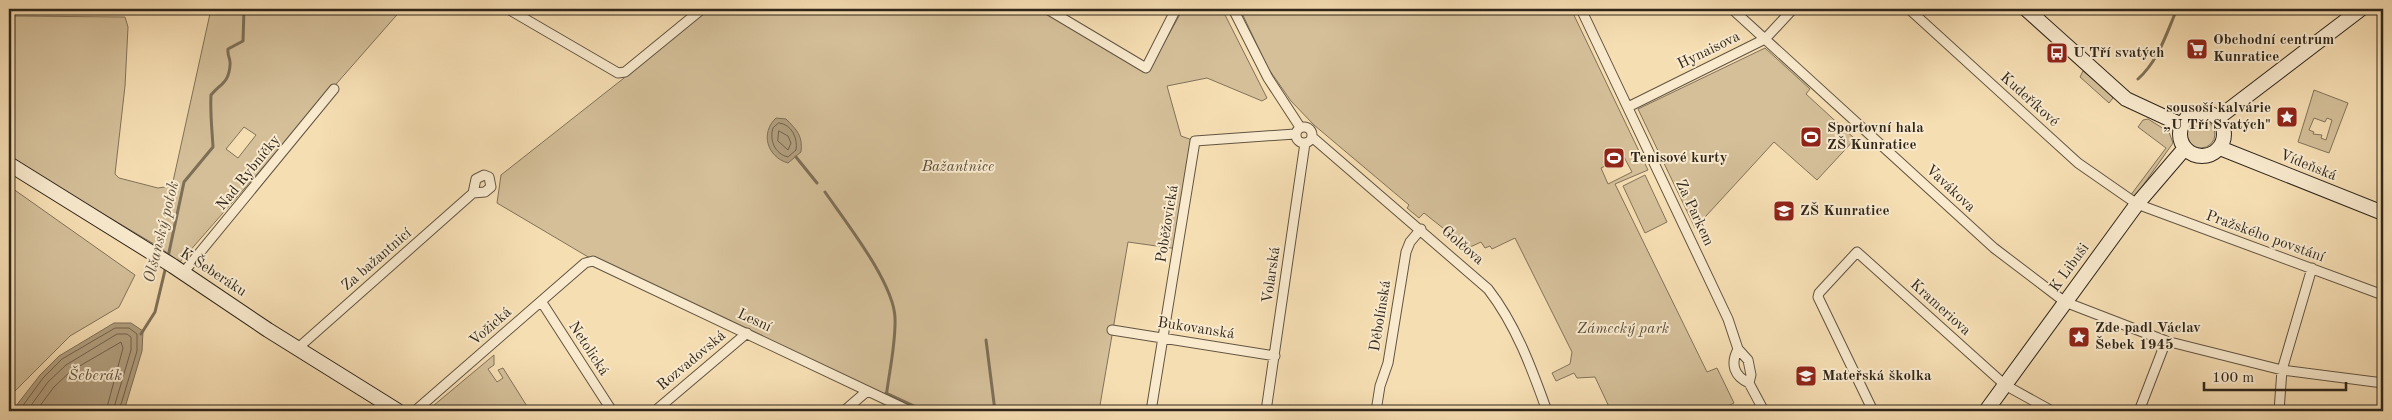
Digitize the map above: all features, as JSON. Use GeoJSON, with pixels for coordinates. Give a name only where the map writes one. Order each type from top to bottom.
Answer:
{"type":"FeatureCollection","features":[{"type":"Feature","properties":{"kind":"street"},"geometry":{"type":"LineString","coordinates":[[508,9],[618,73],[625,72],[702,9]]}},
{"type":"Feature","properties":{"kind":"street"},"geometry":{"type":"LineString","coordinates":[[1048,9],[1146,68],[1176,9]]}},
{"type":"Feature","properties":{"kind":"street"},"geometry":{"type":"LineString","coordinates":[[1233,9],[1268,78],[1298,131],[1298,140],[1308,140],[1309,128],[1298,131]]}},
{"type":"Feature","properties":{"kind":"street","name":"Za Parkem"},"geometry":{"type":"LineString","coordinates":[[1581,9],[1728,318],[1738,349],[1748,360],[1749,383]]}},
{"type":"Feature","properties":{"kind":"street","name":"Vavákova"},"geometry":{"type":"LineString","coordinates":[[1732,9],[1994,248],[2065,302],[2166,341],[2282,370],[2383,383]]}},
{"type":"Feature","properties":{"kind":"street","name":"Hynaisova"},"geometry":{"type":"LineString","coordinates":[[1628,106],[1765,39],[1793,9]]}},
{"type":"Feature","properties":{"kind":"street","name":"Kudeříkové"},"geometry":{"type":"LineString","coordinates":[[1909,9],[2078,163],[2137,204]]}},
{"type":"Feature","properties":{"kind":"street"},"geometry":{"type":"LineString","coordinates":[[2026,9],[2126,99],[2182,125]]}},
{"type":"Feature","properties":{"kind":"street"},"geometry":{"type":"LineString","coordinates":[[2218,118],[2361,9]]}},
{"type":"Feature","properties":{"kind":"street","name":"Nad Rybníčky"},"geometry":{"type":"LineString","coordinates":[[174,267],[334,89]]}},
{"type":"Feature","properties":{"kind":"street"},"geometry":{"type":"LineString","coordinates":[[2207,112],[2218,118],[2225,132],[2220,148],[2213,154],[2201,156],[2191,154],[2181,141],[2182,125],[2194,113],[2207,112]]}},
{"type":"Feature","properties":{"kind":"street","name":"Poběžovická"},"geometry":{"type":"LineString","coordinates":[[1151,411],[1195,141],[1298,131]]}},
{"type":"Feature","properties":{"kind":"street","name":"Golčova"},"geometry":{"type":"LineString","coordinates":[[1308,140],[1421,229],[1476,276],[1503,308],[1515,332],[1547,411]]}},
{"type":"Feature","properties":{"kind":"street","name":"Volarská"},"geometry":{"type":"LineString","coordinates":[[1266,411],[1308,140]]}},
{"type":"Feature","properties":{"kind":"street","name":"K Libuši"},"geometry":{"type":"LineString","coordinates":[[1986,411],[2137,204],[2185,148]]}},
{"type":"Feature","properties":{"kind":"street","name":"Vídeňská"},"geometry":{"type":"LineString","coordinates":[[2220,148],[2383,213]]}},
{"type":"Feature","properties":{"kind":"street","name":"K Šeberáku"},"geometry":{"type":"LineString","coordinates":[[9,164],[398,411]]}},
{"type":"Feature","properties":{"kind":"street","name":"Za bažantnicí"},"geometry":{"type":"LineString","coordinates":[[298,348],[473,193]]}},
{"type":"Feature","properties":{"kind":"street","name":"Pražského povstání"},"geometry":{"type":"LineString","coordinates":[[2137,204],[2383,295]]}},
{"type":"Feature","properties":{"kind":"street","name":"Děbolínská"},"geometry":{"type":"LineString","coordinates":[[1376,411],[1380,386],[1388,363],[1406,252],[1410,242],[1421,229]]}},
{"type":"Feature","properties":{"kind":"street","name":"Krameriova"},"geometry":{"type":"LineString","coordinates":[[1873,411],[1819,301],[1819,293],[1857,252],[2005,385],[2052,411]]}},
{"type":"Feature","properties":{"kind":"street","name":"Lesní"},"geometry":{"type":"LineString","coordinates":[[585,263],[593,261],[748,333],[866,392],[910,411]]}},
{"type":"Feature","properties":{"kind":"street","name":"Vožická"},"geometry":{"type":"LineString","coordinates":[[415,411],[585,263]]}},
{"type":"Feature","properties":{"kind":"street"},"geometry":{"type":"LineString","coordinates":[[2279,411],[2282,370],[2312,268]]}},
{"type":"Feature","properties":{"kind":"street","name":"Netolická"},"geometry":{"type":"LineString","coordinates":[[541,301],[612,411]]}},
{"type":"Feature","properties":{"kind":"street","name":"Bukovanská"},"geometry":{"type":"LineString","coordinates":[[1112,330],[1275,356]]}},
{"type":"Feature","properties":{"kind":"street","name":"Rozvadovská"},"geometry":{"type":"LineString","coordinates":[[654,411],[748,333]]}},
{"type":"Feature","properties":{"kind":"street"},"geometry":{"type":"LineString","coordinates":[[2139,411],[2166,341]]}},
{"type":"Feature","properties":{"kind":"street","name":"Za Parkem"},"geometry":{"type":"LineString","coordinates":[[1738,349],[1733,357],[1733,366],[1737,375],[1749,383],[1764,411]]}},
{"type":"Feature","properties":{"kind":"street"},"geometry":{"type":"LineString","coordinates":[[844,411],[866,392]]}},
{"type":"Feature","properties":{"kind":"green space"},"geometry":{"type":"Polygon","coordinates":[[[211,9],[402,9],[180,262],[159,247],[9,158],[9,16],[125,17],[128,27],[125,86],[115,174],[119,178],[158,188],[172,186],[211,9]],[[244,127],[226,149],[238,158],[256,135],[244,127]]]}},
{"type":"Feature","properties":{"kind":"green space","name":"Bažantnice"},"geometry":{"type":"Polygon","coordinates":[[[702,9],[1047,9],[1149,70],[1183,9],[1222,9],[1267,98],[1262,101],[1207,78],[1167,86],[1181,136],[1195,141],[1178,249],[1128,242],[1099,411],[910,411],[747,333],[731,321],[595,261],[497,203],[501,175],[624,78],[625,72],[702,9]]]}},
{"type":"Feature","properties":{"kind":"green space","name":"Zámecký park"},"geometry":{"type":"Polygon","coordinates":[[[1240,9],[1571,9],[1648,170],[1615,184],[1707,372],[1717,368],[1734,403],[1718,411],[1611,411],[1595,377],[1577,378],[1574,373],[1556,381],[1552,373],[1570,364],[1572,352],[1515,238],[1492,249],[1490,246],[1485,248],[1481,242],[1468,248],[1424,213],[1419,218],[1407,208],[1409,205],[1314,125],[1291,101],[1268,68],[1240,9]],[[1624,157],[1601,168],[1608,184],[1632,172],[1624,157]]]}},
{"type":"Feature","properties":{"kind":"green space"},"geometry":{"type":"Polygon","coordinates":[[[1765,48],[1810,89],[1806,94],[1855,139],[1817,180],[1774,142],[1695,228],[1638,109],[1765,48]]]}},
{"type":"Feature","properties":{"kind":"green space"},"geometry":{"type":"Polygon","coordinates":[[[2083,71],[2113,95],[2109,103],[2080,77],[2083,71]]]}},
{"type":"Feature","properties":{"kind":"green space"},"geometry":{"type":"Polygon","coordinates":[[[2314,90],[2348,103],[2329,153],[2298,142],[2314,90]],[[2314,118],[2309,130],[2314,132],[2313,134],[2322,135],[2321,138],[2326,140],[2332,120],[2327,118],[2325,122],[2314,118]]]}},
{"type":"Feature","properties":{"kind":"green space"},"geometry":{"type":"Polygon","coordinates":[[[2148,119],[2169,132],[2173,143],[2134,198],[2130,196],[2166,148],[2138,127],[2143,120],[2148,119]]]}},
{"type":"Feature","properties":{"kind":"green space"},"geometry":{"type":"Polygon","coordinates":[[[2201,120],[2211,124],[2215,134],[2211,144],[2201,148],[2191,144],[2187,134],[2191,124],[2201,120]]]}},
{"type":"Feature","properties":{"kind":"green space"},"geometry":{"type":"Polygon","coordinates":[[[1645,175],[1667,222],[1645,233],[1623,186],[1645,175]]]}},
{"type":"Feature","properties":{"kind":"green space"},"geometry":{"type":"Polygon","coordinates":[[[9,186],[135,275],[119,307],[70,336],[9,397],[9,186]]]}},
{"type":"Feature","properties":{"kind":"green space"},"geometry":{"type":"Polygon","coordinates":[[[494,355],[494,365],[488,369],[497,382],[503,378],[498,370],[503,368],[530,411],[427,411],[494,355]]]}},
{"type":"Feature","properties":{"kind":"water"},"geometry":{"type":"Polygon","coordinates":[[[776,118],[786,119],[800,137],[801,152],[788,163],[775,156],[768,144],[768,131],[776,118]]]}},
{"type":"Feature","properties":{"kind":"water","name":"Šeberák"},"geometry":{"type":"Polygon","coordinates":[[[114,323],[131,323],[143,331],[142,351],[124,411],[12,411],[40,375],[59,356],[114,323]]]}},
{"type":"Feature","properties":{"kind":"waterway","name":"Olšanský potok"},"geometry":{"type":"LineString","coordinates":[[168,257],[184,182],[213,147],[211,95],[228,76],[230,63],[228,49],[243,41],[244,9]]}},
{"type":"Feature","properties":{"kind":"waterway"},"geometry":{"type":"LineString","coordinates":[[2138,79],[2157,55],[2177,9]]}},
{"type":"Feature","properties":{"kind":"waterway"},"geometry":{"type":"LineString","coordinates":[[796,157],[817,183]]}},
{"type":"Feature","properties":{"kind":"waterway"},"geometry":{"type":"LineString","coordinates":[[825,192],[878,270],[893,304],[895,318],[894,338],[886,398]]}},
{"type":"Feature","properties":{"kind":"waterway","name":"Olšanský potok"},"geometry":{"type":"LineString","coordinates":[[141,334],[155,312],[166,266]]}},
{"type":"Feature","properties":{"kind":"waterway"},"geometry":{"type":"LineString","coordinates":[[986,340],[995,411]]}},
{"type":"Feature","properties":{"kind":"waterway"},"geometry":{"type":"LineString","coordinates":[[886,393],[925,411]]}},
{"type":"Feature","properties":{"kind":"place","name":"Obchodní centrum Kunratice"},"geometry":{"type":"Point","coordinates":[2197,49]}},
{"type":"Feature","properties":{"kind":"place","name":"U Tří svatých"},"geometry":{"type":"Point","coordinates":[2057,53]}},
{"type":"Feature","properties":{"kind":"place","name":"sousoší kalvárie „U Tří Svatých\""},"geometry":{"type":"Point","coordinates":[2287,117]}},
{"type":"Feature","properties":{"kind":"place","name":"Sportovní hala ZŠ Kunratice"},"geometry":{"type":"Point","coordinates":[1811,137]}},
{"type":"Feature","properties":{"kind":"place","name":"Tenisové kurty"},"geometry":{"type":"Point","coordinates":[1614,158]}},
{"type":"Feature","properties":{"kind":"place","name":"ZŠ Kunratice"},"geometry":{"type":"Point","coordinates":[1784,211]}},
{"type":"Feature","properties":{"kind":"place","name":"Zde padl Václav Šebek 1945"},"geometry":{"type":"Point","coordinates":[2079,337]}},
{"type":"Feature","properties":{"kind":"place","name":"Mateřská školka"},"geometry":{"type":"Point","coordinates":[1806,376]}}]}
